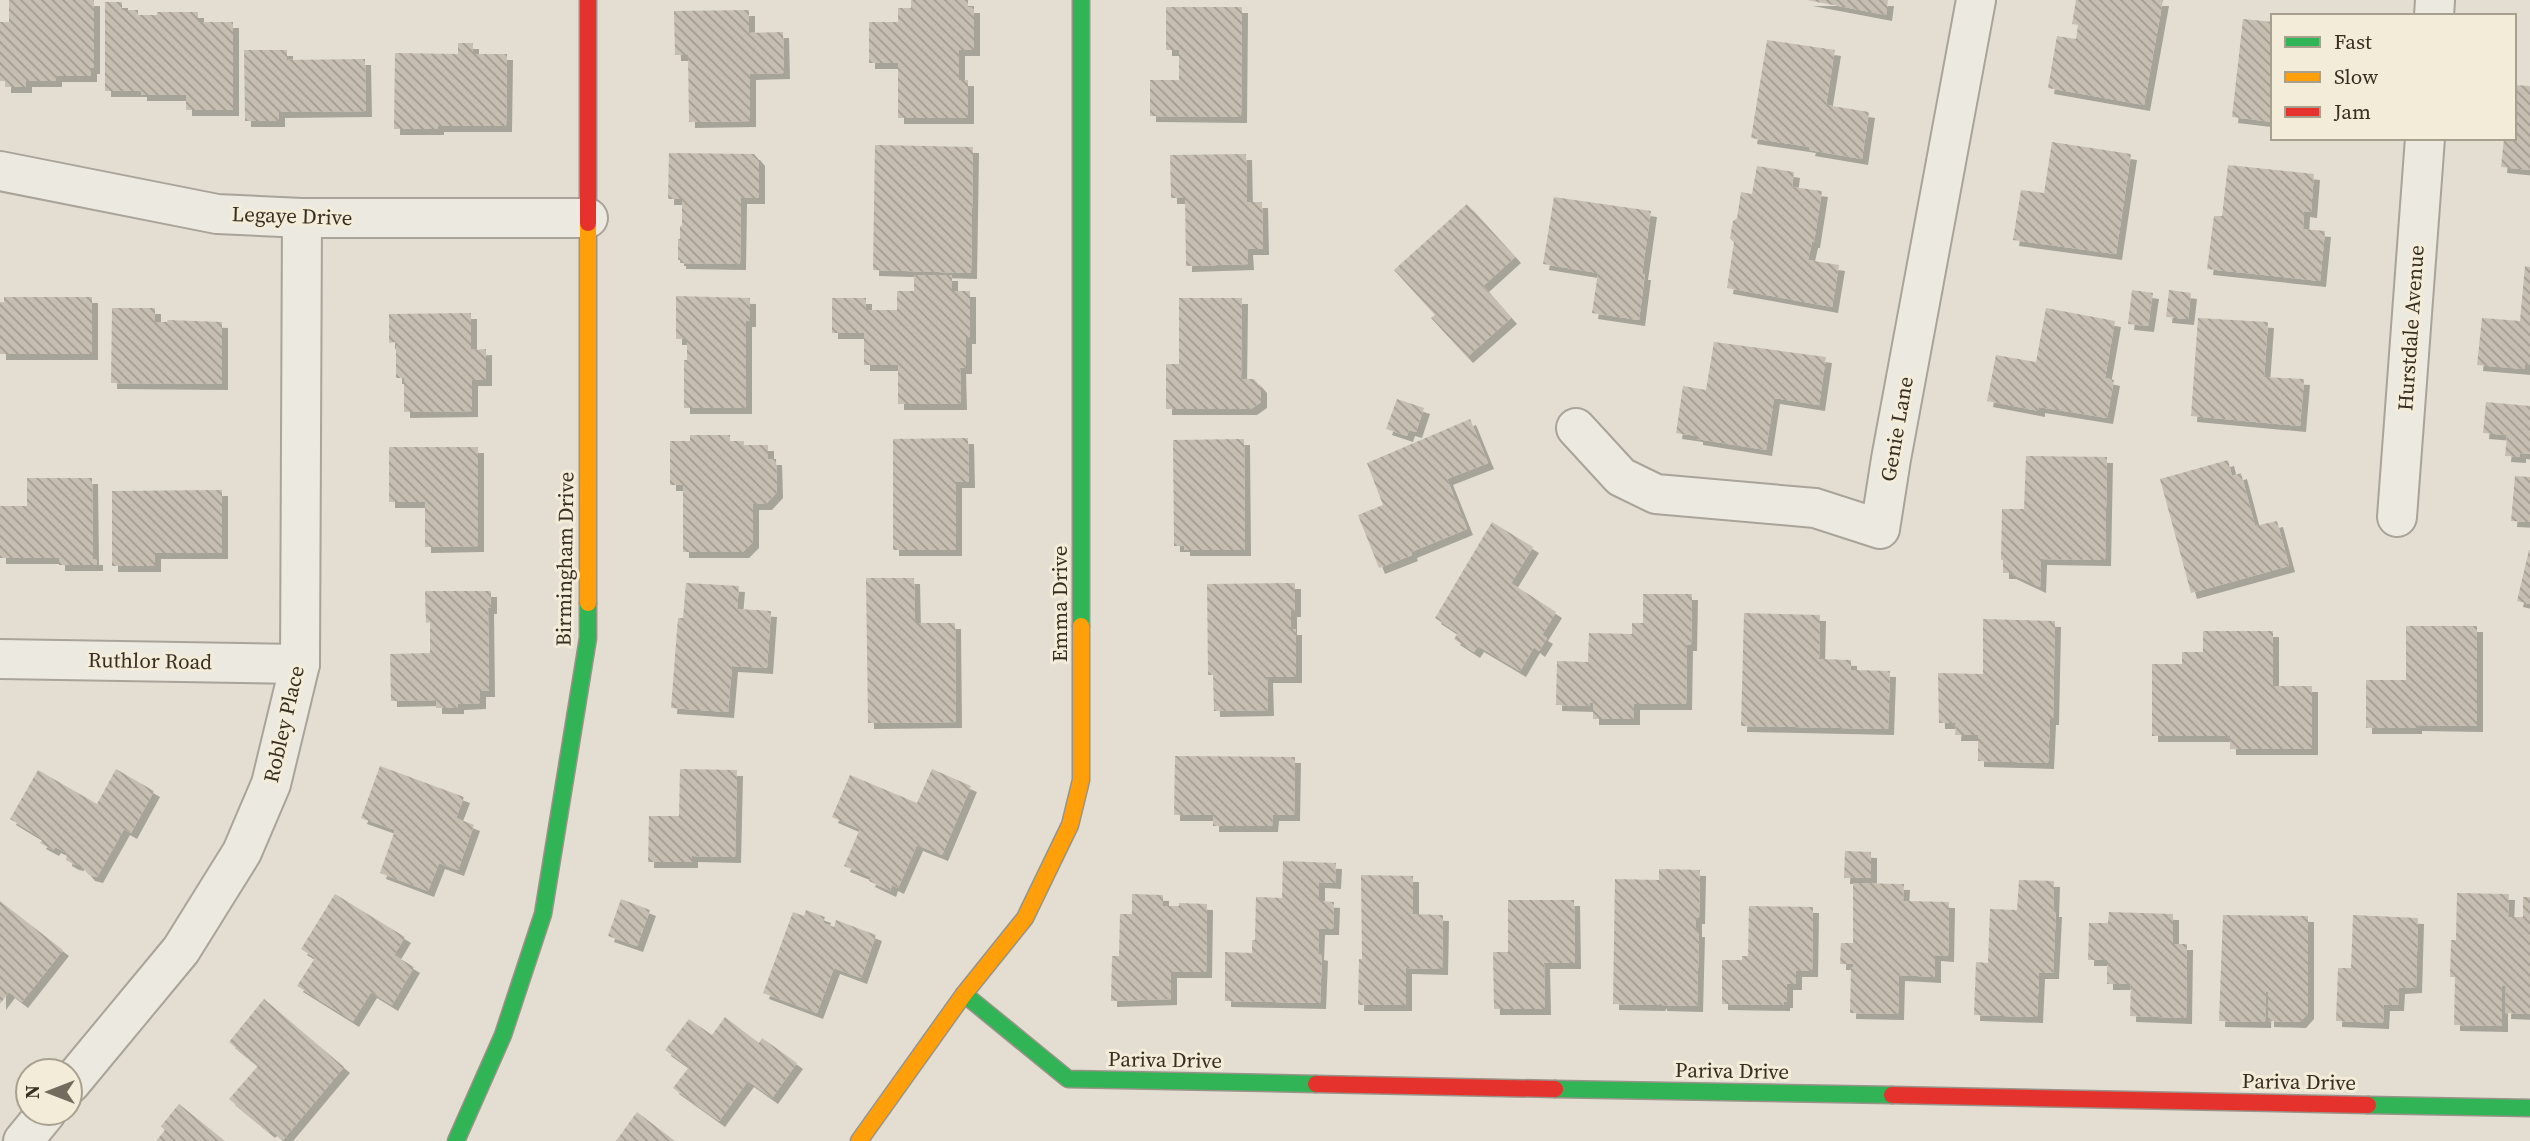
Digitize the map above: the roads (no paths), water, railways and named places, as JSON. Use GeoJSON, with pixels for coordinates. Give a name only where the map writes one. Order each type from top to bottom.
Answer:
{"type":"FeatureCollection","features":[{"type":"Feature","properties":{"kind":"street","name":"Birmingham Drive"},"geometry":{"type":"LineString","coordinates":[[456,1141],[503,1035],[543,914],[588,638],[588,0]]}},
{"type":"Feature","properties":{"kind":"street","name":"Emma Drive"},"geometry":{"type":"LineString","coordinates":[[859,1141],[964,994],[1025,918],[1070,825],[1081,780],[1081,0]]}},
{"type":"Feature","properties":{"kind":"street","name":"Genie Lane"},"geometry":{"type":"LineString","coordinates":[[1576,428],[1621,477],[1656,494],[1815,508],[1881,529],[1891,458],[1976,0]]}},
{"type":"Feature","properties":{"kind":"street","name":"Hurstdale Avenue"},"geometry":{"type":"LineString","coordinates":[[2397,517],[2425,140]]}},
{"type":"Feature","properties":{"kind":"street","name":"Legaye Drive"},"geometry":{"type":"LineString","coordinates":[[0,171],[217,214],[302,218],[588,218]]}},
{"type":"Feature","properties":{"kind":"street","name":"Robley Place"},"geometry":{"type":"LineString","coordinates":[[84,1067],[181,950],[242,852],[271,784],[300,664],[302,218]]}},
{"type":"Feature","properties":{"kind":"street","name":"Ruthlor Road"},"geometry":{"type":"LineString","coordinates":[[0,659],[300,664]]}},
{"type":"Feature","properties":{"kind":"street","name":"Pariva Drive"},"geometry":{"type":"LineString","coordinates":[[964,994],[1068,1079],[2530,1108]]}},
{"type":"Feature","properties":{"kind":"street"},"geometry":{"type":"LineString","coordinates":[[23,1141],[34,1127]]}}]}
